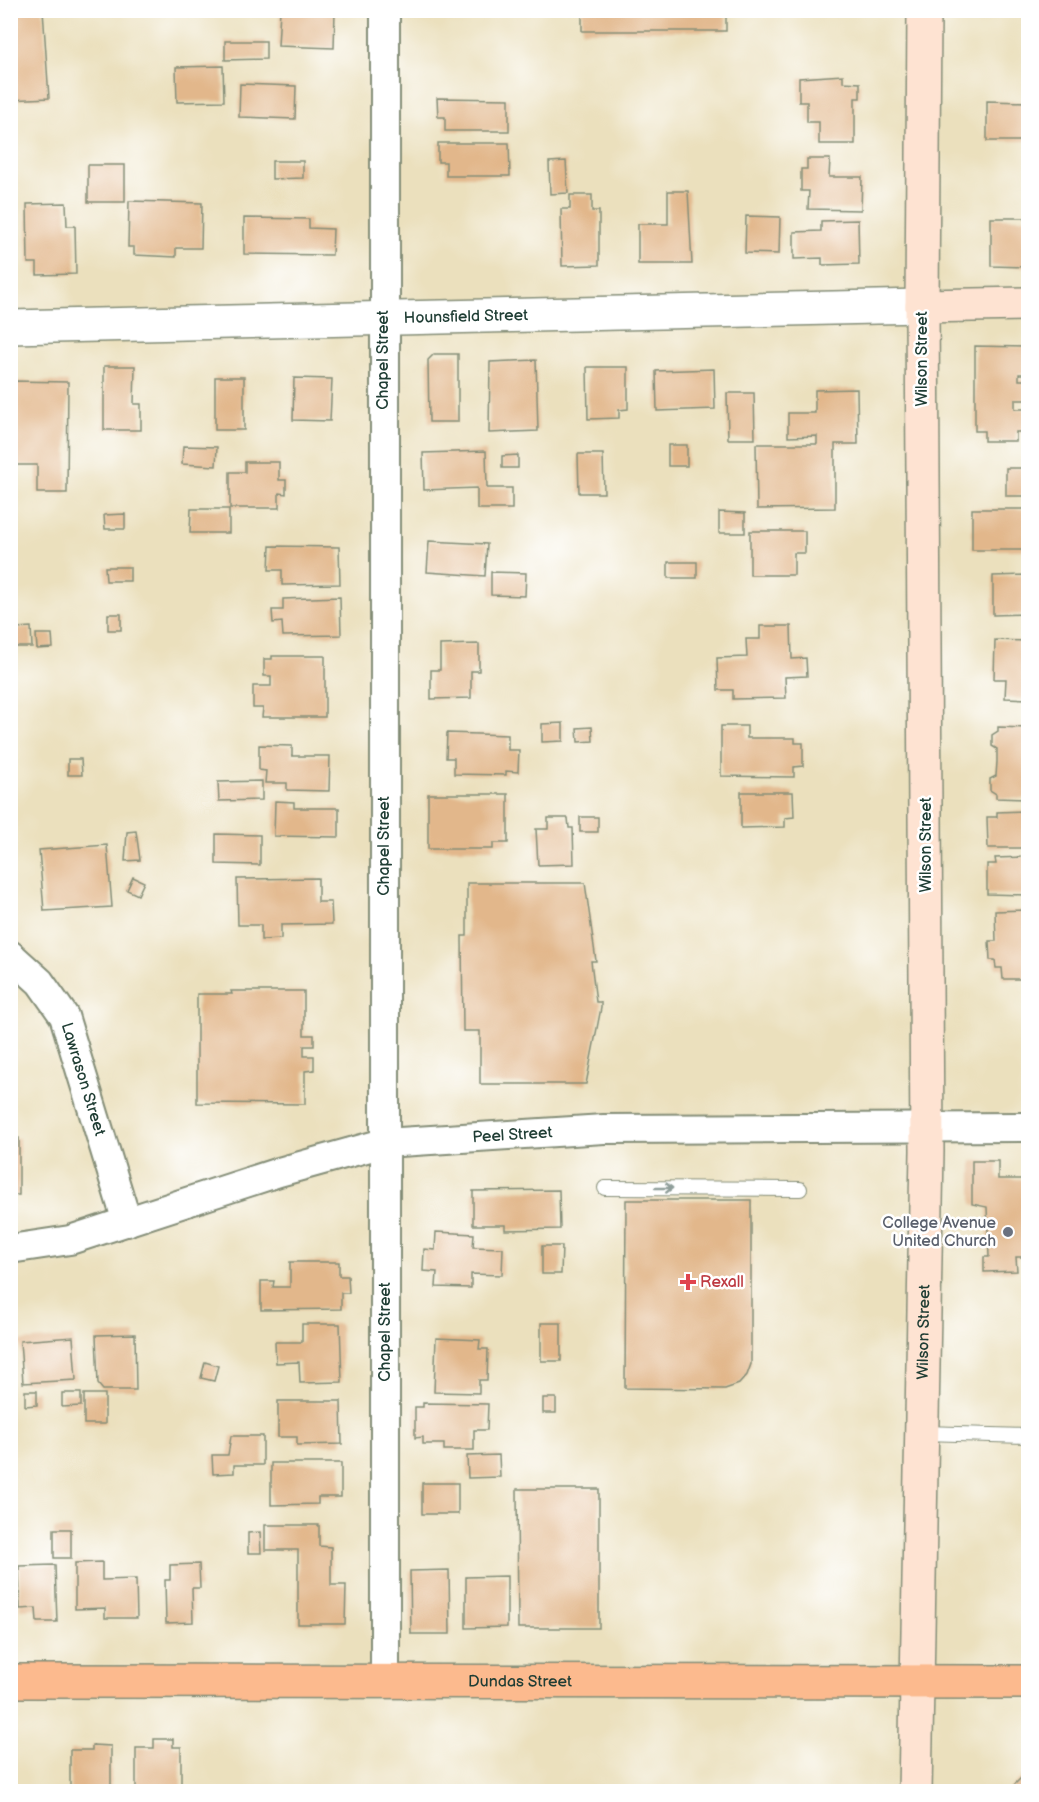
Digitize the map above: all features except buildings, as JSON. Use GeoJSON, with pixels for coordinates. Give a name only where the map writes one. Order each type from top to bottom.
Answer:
{"type":"FeatureCollection","features":[{"type":"Feature","properties":{"kind":"main road","name":"Wilson Street"},"geometry":{"type":"LineString","coordinates":[[915,1791],[924,1433],[927,1127],[922,306],[924,10]]}},
{"type":"Feature","properties":{"kind":"main road"},"geometry":{"type":"LineString","coordinates":[[922,306],[1029,304]]}},
{"type":"Feature","properties":{"kind":"main road","name":"Dundas Street"},"geometry":{"type":"LineString","coordinates":[[10,1681],[918,1680],[1029,1682]]}},
{"type":"Feature","properties":{"kind":"street","name":"Chapel Street"},"geometry":{"type":"LineString","coordinates":[[385,10],[383,318],[385,1682]]}},
{"type":"Feature","properties":{"kind":"street","name":"Hounsfield Street"},"geometry":{"type":"LineString","coordinates":[[10,327],[922,306]]}},
{"type":"Feature","properties":{"kind":"street","name":"Lawrason Street"},"geometry":{"type":"LineString","coordinates":[[10,956],[40,982],[64,1016],[127,1222]]}},
{"type":"Feature","properties":{"kind":"street","name":"Peel Street"},"geometry":{"type":"LineString","coordinates":[[10,1249],[70,1240],[279,1172],[384,1143],[604,1129],[1029,1127]]}},
{"type":"Feature","properties":{"kind":"lane"},"geometry":{"type":"LineString","coordinates":[[605,1188],[800,1189]]}},
{"type":"Feature","properties":{"kind":"lane"},"geometry":{"type":"LineString","coordinates":[[924,1433],[1029,1436]]}},
{"type":"Feature","properties":{"kind":"place","name":"College Avenue United Church"},"geometry":{"type":"Point","coordinates":[1008,1232]}},
{"type":"Feature","properties":{"kind":"place","name":"Rexall"},"geometry":{"type":"Point","coordinates":[688,1282]}}]}
